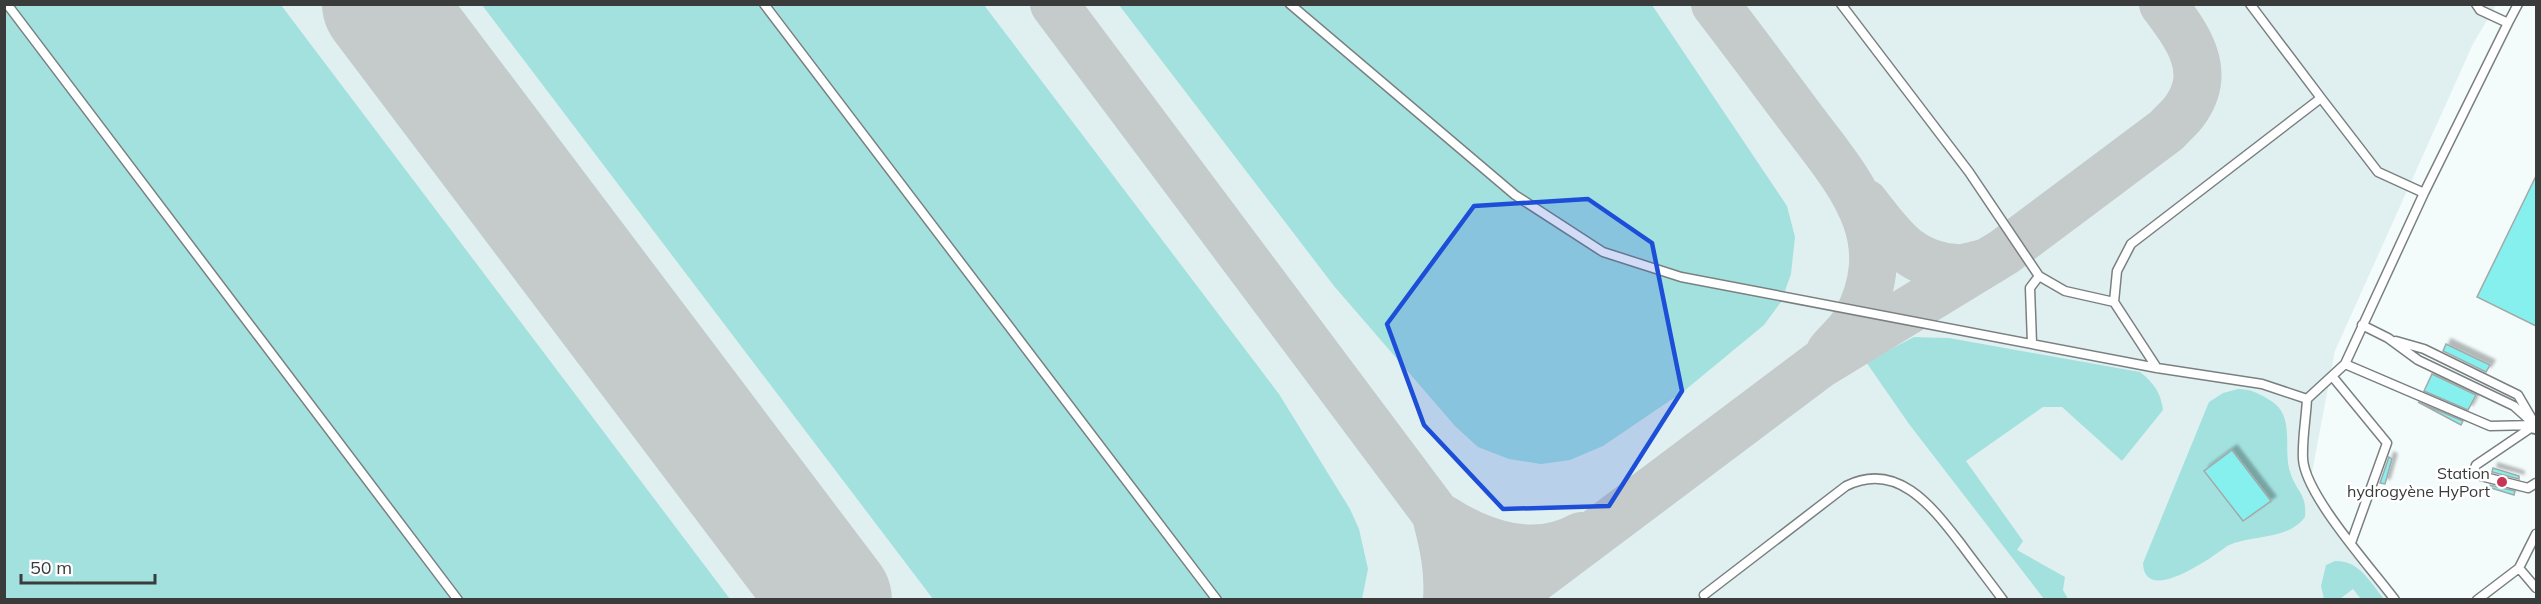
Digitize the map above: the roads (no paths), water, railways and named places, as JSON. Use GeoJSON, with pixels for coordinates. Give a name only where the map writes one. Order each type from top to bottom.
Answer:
{"type":"FeatureCollection","features":[{"type":"Feature","properties":{"kind":"lane"},"geometry":{"type":"LineString","coordinates":[[7,4],[458,600]]}},
{"type":"Feature","properties":{"kind":"lane"},"geometry":{"type":"LineString","coordinates":[[764,4],[1217,600]]}},
{"type":"Feature","properties":{"kind":"lane"},"geometry":{"type":"LineString","coordinates":[[1290,4],[1515,195],[1602,252],[1681,277],[2157,368],[2262,384],[2307,399]]}},
{"type":"Feature","properties":{"kind":"lane"},"geometry":{"type":"LineString","coordinates":[[1840,4],[1969,172],[2039,276],[2065,291],[2114,302]]}},
{"type":"Feature","properties":{"kind":"lane"},"geometry":{"type":"LineString","coordinates":[[2250,4],[2378,172],[2424,193]]}},
{"type":"Feature","properties":{"kind":"lane"},"geometry":{"type":"LineString","coordinates":[[2476,4],[2480,10],[2508,23]]}},
{"type":"Feature","properties":{"kind":"lane"},"geometry":{"type":"LineString","coordinates":[[2395,600],[2351,543],[2310,483],[2303,460],[2307,399],[2345,364],[2424,193],[2517,4]]}},
{"type":"Feature","properties":{"kind":"lane"},"geometry":{"type":"LineString","coordinates":[[2157,368],[2114,302],[2117,271],[2131,244],[2321,98]]}},
{"type":"Feature","properties":{"kind":"lane"},"geometry":{"type":"LineString","coordinates":[[2032,343],[2030,288],[2039,276]]}},
{"type":"Feature","properties":{"kind":"lane"},"geometry":{"type":"LineString","coordinates":[[2362,326],[2388,338],[2424,350],[2518,395],[2536,425]]}},
{"type":"Feature","properties":{"kind":"lane"},"geometry":{"type":"LineString","coordinates":[[2345,364],[2490,426],[2536,425]]}},
{"type":"Feature","properties":{"kind":"lane"},"geometry":{"type":"LineString","coordinates":[[2332,376],[2387,443],[2351,543]]}},
{"type":"Feature","properties":{"kind":"lane"},"geometry":{"type":"LineString","coordinates":[[2536,425],[2476,465],[2473,474],[2528,488],[2536,483]]}},
{"type":"Feature","properties":{"kind":"lane"},"geometry":{"type":"LineString","coordinates":[[1704,595],[1846,486],[1860,478],[1876,478],[1911,490],[1932,508],[2003,600]]}},
{"type":"Feature","properties":{"kind":"lane"},"geometry":{"type":"LineString","coordinates":[[2477,600],[2519,568],[2536,534]]}},
{"type":"Feature","properties":{"kind":"lane"},"geometry":{"type":"LineString","coordinates":[[2519,568],[2536,588]]}},
{"type":"Feature","properties":{"kind":"place","name":"Station hydrogyène HyPort"},"geometry":{"type":"Point","coordinates":[2502,482]}}]}
